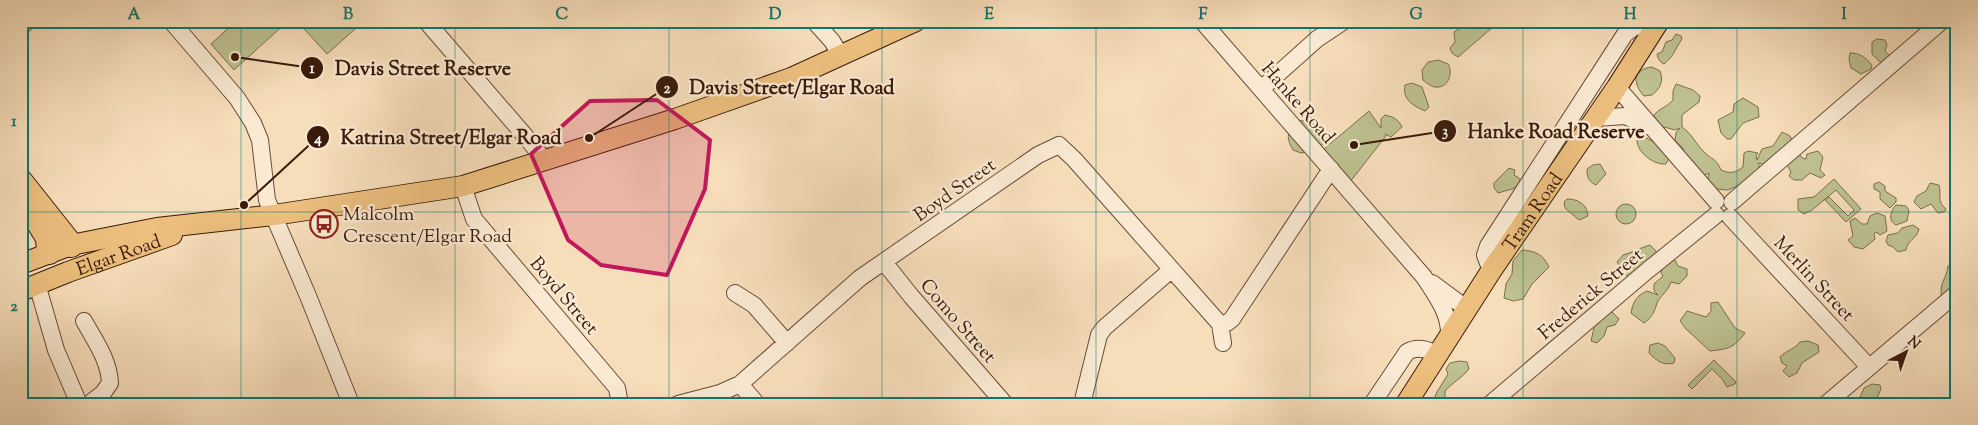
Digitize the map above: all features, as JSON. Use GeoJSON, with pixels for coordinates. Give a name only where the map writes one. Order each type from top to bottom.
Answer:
{"type":"FeatureCollection","features":[{"type":"Feature","properties":{"kind":"highway"},"geometry":{"type":"LineString","coordinates":[[21,182],[60,248]]}},
{"type":"Feature","properties":{"kind":"highway"},"geometry":{"type":"LineString","coordinates":[[21,194],[48,238],[60,248]]}},
{"type":"Feature","properties":{"kind":"main road","name":"Elgar Road"},"geometry":{"type":"LineString","coordinates":[[21,264],[60,248],[158,228],[274,215],[463,186],[791,78],[916,21]]}},
{"type":"Feature","properties":{"kind":"main road","name":"Tram Road"},"geometry":{"type":"LineString","coordinates":[[1406,404],[1449,336],[1617,87],[1659,21]]}},
{"type":"Feature","properties":{"kind":"main road","name":"Elgar Road"},"geometry":{"type":"LineString","coordinates":[[29,287],[110,256],[217,222]]}},
{"type":"Feature","properties":{"kind":"main road"},"geometry":{"type":"LineString","coordinates":[[29,287],[60,248]]}},
{"type":"Feature","properties":{"kind":"street"},"geometry":{"type":"LineString","coordinates":[[21,27],[28,21]]}},
{"type":"Feature","properties":{"kind":"street"},"geometry":{"type":"LineString","coordinates":[[172,21],[238,98],[253,123],[260,140],[267,200],[351,404]]}},
{"type":"Feature","properties":{"kind":"street"},"geometry":{"type":"LineString","coordinates":[[814,21],[832,41],[842,56]]}},
{"type":"Feature","properties":{"kind":"street","name":"Hanke Road"},"geometry":{"type":"LineString","coordinates":[[1202,21],[1424,277],[1445,310],[1450,326],[1449,336]]}},
{"type":"Feature","properties":{"kind":"street"},"geometry":{"type":"LineString","coordinates":[[1261,89],[1317,39],[1344,21]]}},
{"type":"Feature","properties":{"kind":"street"},"geometry":{"type":"LineString","coordinates":[[1492,271],[1485,256],[1488,246],[1625,34],[1633,28],[1653,21]]}},
{"type":"Feature","properties":{"kind":"street","name":"Frederick Street"},"geometry":{"type":"LineString","coordinates":[[1490,404],[1648,270],[1724,209],[1942,21]]}},
{"type":"Feature","properties":{"kind":"street"},"geometry":{"type":"LineString","coordinates":[[431,23],[526,137],[538,152],[542,161]]}},
{"type":"Feature","properties":{"kind":"street","name":"Merlin Street"},"geometry":{"type":"LineString","coordinates":[[1617,87],[1724,209],[1869,367]]}},
{"type":"Feature","properties":{"kind":"street","name":"Merlin Street"},"geometry":{"type":"LineString","coordinates":[[1596,118],[1625,116],[1654,129]]}},
{"type":"Feature","properties":{"kind":"street","name":"Boyd Street"},"geometry":{"type":"LineString","coordinates":[[678,404],[720,393],[740,384],[860,278],[1038,155],[1059,145],[1074,159],[1220,324]]}},
{"type":"Feature","properties":{"kind":"street"},"geometry":{"type":"LineString","coordinates":[[1222,343],[1220,324],[1227,323],[1232,319],[1331,169]]}},
{"type":"Feature","properties":{"kind":"street","name":"Boyd Street"},"geometry":{"type":"LineString","coordinates":[[463,186],[474,219],[617,388],[620,404]]}},
{"type":"Feature","properties":{"kind":"street","name":"Como Street"},"geometry":{"type":"LineString","coordinates":[[884,262],[911,296],[1005,404]]}},
{"type":"Feature","properties":{"kind":"street"},"geometry":{"type":"LineString","coordinates":[[1082,404],[1099,335],[1104,328],[1171,270]]}},
{"type":"Feature","properties":{"kind":"street","name":"Hanke Road"},"geometry":{"type":"LineString","coordinates":[[1424,277],[1467,309]]}},
{"type":"Feature","properties":{"kind":"street"},"geometry":{"type":"LineString","coordinates":[[29,287],[79,404]]}},
{"type":"Feature","properties":{"kind":"street"},"geometry":{"type":"LineString","coordinates":[[735,293],[754,304],[787,342]]}},
{"type":"Feature","properties":{"kind":"street"},"geometry":{"type":"LineString","coordinates":[[1826,404],[1957,293]]}},
{"type":"Feature","properties":{"kind":"street"},"geometry":{"type":"LineString","coordinates":[[84,321],[109,370],[110,383],[103,393],[89,404]]}},
{"type":"Feature","properties":{"kind":"street"},"geometry":{"type":"LineString","coordinates":[[1372,404],[1407,352],[1421,348],[1438,355]]}},
{"type":"Feature","properties":{"kind":"street"},"geometry":{"type":"LineString","coordinates":[[740,384],[757,404]]}},
{"type":"Feature","properties":{"kind":"highlighted area"},"geometry":{"type":"Polygon","coordinates":[[[657,100],[710,140],[705,189],[667,275],[601,265],[568,240],[531,154],[590,101],[657,100]]]}},
{"type":"Feature","properties":{"kind":"green space"},"geometry":{"type":"Polygon","coordinates":[[[236,21],[288,21],[234,70],[211,44],[236,21]]]}},
{"type":"Feature","properties":{"kind":"green space"},"geometry":{"type":"Polygon","coordinates":[[[297,21],[364,21],[327,54],[297,21]]]}},
{"type":"Feature","properties":{"kind":"green space"},"geometry":{"type":"Polygon","coordinates":[[[1465,21],[1500,21],[1458,57],[1452,53],[1450,48],[1455,42],[1454,32],[1462,27],[1465,21]]]}},
{"type":"Feature","properties":{"kind":"green space"},"geometry":{"type":"Polygon","coordinates":[[[1676,34],[1681,36],[1682,39],[1664,64],[1659,60],[1657,54],[1662,52],[1666,42],[1672,40],[1676,34]]]}},
{"type":"Feature","properties":{"kind":"green space"},"geometry":{"type":"Polygon","coordinates":[[[1877,39],[1885,40],[1887,45],[1885,51],[1891,57],[1885,62],[1880,62],[1872,54],[1872,42],[1877,39]]]}},
{"type":"Feature","properties":{"kind":"green space"},"geometry":{"type":"Polygon","coordinates":[[[1850,53],[1865,58],[1872,65],[1871,69],[1861,74],[1851,68],[1850,53]]]}},
{"type":"Feature","properties":{"kind":"green space"},"geometry":{"type":"Polygon","coordinates":[[[1438,60],[1448,64],[1450,75],[1445,85],[1436,87],[1423,80],[1422,70],[1428,62],[1438,60]]]}},
{"type":"Feature","properties":{"kind":"green space"},"geometry":{"type":"Polygon","coordinates":[[[1652,67],[1660,71],[1662,78],[1657,90],[1652,95],[1644,96],[1636,82],[1636,77],[1641,71],[1652,67]]]}},
{"type":"Feature","properties":{"kind":"green space"},"geometry":{"type":"Polygon","coordinates":[[[1412,83],[1422,87],[1429,107],[1425,111],[1413,105],[1405,95],[1405,85],[1412,83]]]}},
{"type":"Feature","properties":{"kind":"green space"},"geometry":{"type":"Polygon","coordinates":[[[1676,84],[1693,90],[1700,96],[1699,102],[1682,115],[1682,127],[1704,152],[1716,161],[1721,170],[1735,172],[1743,167],[1744,153],[1748,151],[1758,153],[1756,156],[1757,160],[1762,149],[1773,146],[1782,132],[1790,136],[1792,140],[1766,165],[1758,163],[1760,168],[1740,185],[1728,190],[1716,189],[1708,179],[1709,173],[1705,175],[1699,172],[1684,156],[1683,148],[1675,141],[1676,133],[1680,128],[1675,130],[1657,125],[1654,115],[1673,100],[1673,91],[1676,84]]]}},
{"type":"Feature","properties":{"kind":"green space"},"geometry":{"type":"Polygon","coordinates":[[[1743,98],[1758,107],[1759,117],[1743,123],[1731,139],[1727,139],[1721,133],[1718,120],[1733,112],[1734,104],[1743,98]]]}},
{"type":"Feature","properties":{"kind":"green space"},"geometry":{"type":"Polygon","coordinates":[[[1369,111],[1381,128],[1381,119],[1385,115],[1395,119],[1402,127],[1391,137],[1385,134],[1386,136],[1346,187],[1318,154],[1369,111]]]}},
{"type":"Feature","properties":{"kind":"green space"},"geometry":{"type":"Polygon","coordinates":[[[1296,120],[1311,122],[1326,140],[1318,150],[1301,153],[1293,150],[1288,135],[1296,120]]]}},
{"type":"Feature","properties":{"kind":"green space"},"geometry":{"type":"Polygon","coordinates":[[[1642,135],[1671,154],[1666,164],[1651,160],[1643,153],[1637,140],[1642,135]]]}},
{"type":"Feature","properties":{"kind":"green space"},"geometry":{"type":"Polygon","coordinates":[[[1818,151],[1823,157],[1820,170],[1825,175],[1821,178],[1810,173],[1802,180],[1794,180],[1789,176],[1791,172],[1787,165],[1798,152],[1802,158],[1806,159],[1807,154],[1818,151]]]}},
{"type":"Feature","properties":{"kind":"green space"},"geometry":{"type":"Polygon","coordinates":[[[1600,164],[1606,174],[1596,185],[1588,178],[1587,169],[1593,165],[1600,164]]]}},
{"type":"Feature","properties":{"kind":"green space"},"geometry":{"type":"Polygon","coordinates":[[[1509,168],[1515,170],[1514,175],[1519,178],[1522,184],[1498,193],[1494,188],[1494,183],[1509,168]]]}},
{"type":"Feature","properties":{"kind":"green space"},"geometry":{"type":"Polygon","coordinates":[[[1834,179],[1861,209],[1846,222],[1825,200],[1829,197],[1848,216],[1854,210],[1836,190],[1812,210],[1804,214],[1798,210],[1798,199],[1814,197],[1834,179]]]}},
{"type":"Feature","properties":{"kind":"green space"},"geometry":{"type":"Polygon","coordinates":[[[1879,182],[1885,186],[1885,191],[1896,198],[1896,202],[1890,208],[1880,199],[1880,192],[1874,189],[1874,184],[1879,182]]]}},
{"type":"Feature","properties":{"kind":"green space"},"geometry":{"type":"Polygon","coordinates":[[[1930,183],[1939,185],[1940,201],[1946,209],[1944,212],[1938,213],[1931,204],[1921,209],[1914,202],[1917,196],[1926,191],[1930,183]]]}},
{"type":"Feature","properties":{"kind":"green space"},"geometry":{"type":"Polygon","coordinates":[[[1567,199],[1575,200],[1584,205],[1588,216],[1579,220],[1565,208],[1564,202],[1567,199]]]}},
{"type":"Feature","properties":{"kind":"green space"},"geometry":{"type":"Polygon","coordinates":[[[1622,204],[1630,204],[1636,210],[1636,218],[1630,224],[1622,224],[1616,218],[1616,210],[1622,204]]]}},
{"type":"Feature","properties":{"kind":"green space"},"geometry":{"type":"Polygon","coordinates":[[[1896,205],[1906,206],[1909,210],[1907,221],[1896,225],[1893,223],[1891,216],[1892,210],[1896,205]]]}},
{"type":"Feature","properties":{"kind":"green space"},"geometry":{"type":"Polygon","coordinates":[[[1877,213],[1885,216],[1887,231],[1880,235],[1876,232],[1874,234],[1875,239],[1863,249],[1854,247],[1848,240],[1853,236],[1850,221],[1855,218],[1862,224],[1867,224],[1870,216],[1877,213]]]}},
{"type":"Feature","properties":{"kind":"green space"},"geometry":{"type":"Polygon","coordinates":[[[1913,225],[1919,229],[1906,250],[1898,252],[1888,245],[1886,241],[1888,235],[1898,233],[1902,228],[1913,225]]]}},
{"type":"Feature","properties":{"kind":"green space"},"geometry":{"type":"Polygon","coordinates":[[[1650,245],[1656,251],[1658,258],[1629,279],[1617,262],[1623,255],[1650,245]]]}},
{"type":"Feature","properties":{"kind":"green space"},"geometry":{"type":"Polygon","coordinates":[[[1522,250],[1538,254],[1549,267],[1532,284],[1523,299],[1513,301],[1504,298],[1506,284],[1512,274],[1513,261],[1522,250]]]}},
{"type":"Feature","properties":{"kind":"green space"},"geometry":{"type":"Polygon","coordinates":[[[1675,260],[1678,266],[1687,269],[1687,276],[1679,284],[1671,282],[1657,303],[1655,310],[1644,323],[1631,313],[1634,303],[1640,295],[1647,291],[1658,295],[1654,291],[1654,284],[1663,276],[1661,273],[1664,262],[1675,260]]]}},
{"type":"Feature","properties":{"kind":"green space"},"geometry":{"type":"Polygon","coordinates":[[[1957,264],[1957,285],[1942,299],[1941,289],[1948,266],[1957,264]]]}},
{"type":"Feature","properties":{"kind":"green space"},"geometry":{"type":"Polygon","coordinates":[[[1718,302],[1735,328],[1745,333],[1730,347],[1710,351],[1680,321],[1687,311],[1706,317],[1711,311],[1711,303],[1718,302]]]}},
{"type":"Feature","properties":{"kind":"green space"},"geometry":{"type":"Polygon","coordinates":[[[1611,311],[1619,319],[1615,325],[1607,327],[1604,336],[1597,343],[1591,341],[1593,326],[1611,311]]]}},
{"type":"Feature","properties":{"kind":"green space"},"geometry":{"type":"Polygon","coordinates":[[[1808,341],[1818,345],[1819,352],[1802,363],[1797,373],[1789,377],[1783,371],[1787,366],[1782,363],[1780,357],[1800,342],[1808,341]]]}},
{"type":"Feature","properties":{"kind":"green space"},"geometry":{"type":"Polygon","coordinates":[[[1658,343],[1665,346],[1675,358],[1674,363],[1660,362],[1649,353],[1650,345],[1658,343]]]}},
{"type":"Feature","properties":{"kind":"green space"},"geometry":{"type":"Polygon","coordinates":[[[1714,360],[1736,382],[1735,384],[1727,387],[1712,369],[1692,389],[1688,385],[1714,360]]]}},
{"type":"Feature","properties":{"kind":"green space"},"geometry":{"type":"Polygon","coordinates":[[[1467,362],[1469,369],[1445,391],[1445,399],[1442,404],[1432,404],[1448,374],[1446,369],[1450,363],[1467,362]]]}},
{"type":"Feature","properties":{"kind":"green space"},"geometry":{"type":"Polygon","coordinates":[[[1872,384],[1880,385],[1881,389],[1877,398],[1870,400],[1867,404],[1860,404],[1858,402],[1864,388],[1872,384]]]}},
{"type":"Feature","properties":{"kind":"place","name":"Davis Street Reserve"},"geometry":{"type":"Point","coordinates":[235,57]}},
{"type":"Feature","properties":{"kind":"place","name":"Davis Street/Elgar Road"},"geometry":{"type":"Point","coordinates":[589,138]}},
{"type":"Feature","properties":{"kind":"place","name":"Hanke Road Reserve"},"geometry":{"type":"Point","coordinates":[1354,145]}},
{"type":"Feature","properties":{"kind":"place","name":"Katrina Street/Elgar Road"},"geometry":{"type":"Point","coordinates":[244,205]}},
{"type":"Feature","properties":{"kind":"place","name":"Malcolm Crescent/Elgar Road"},"geometry":{"type":"Point","coordinates":[324,224]}}]}
